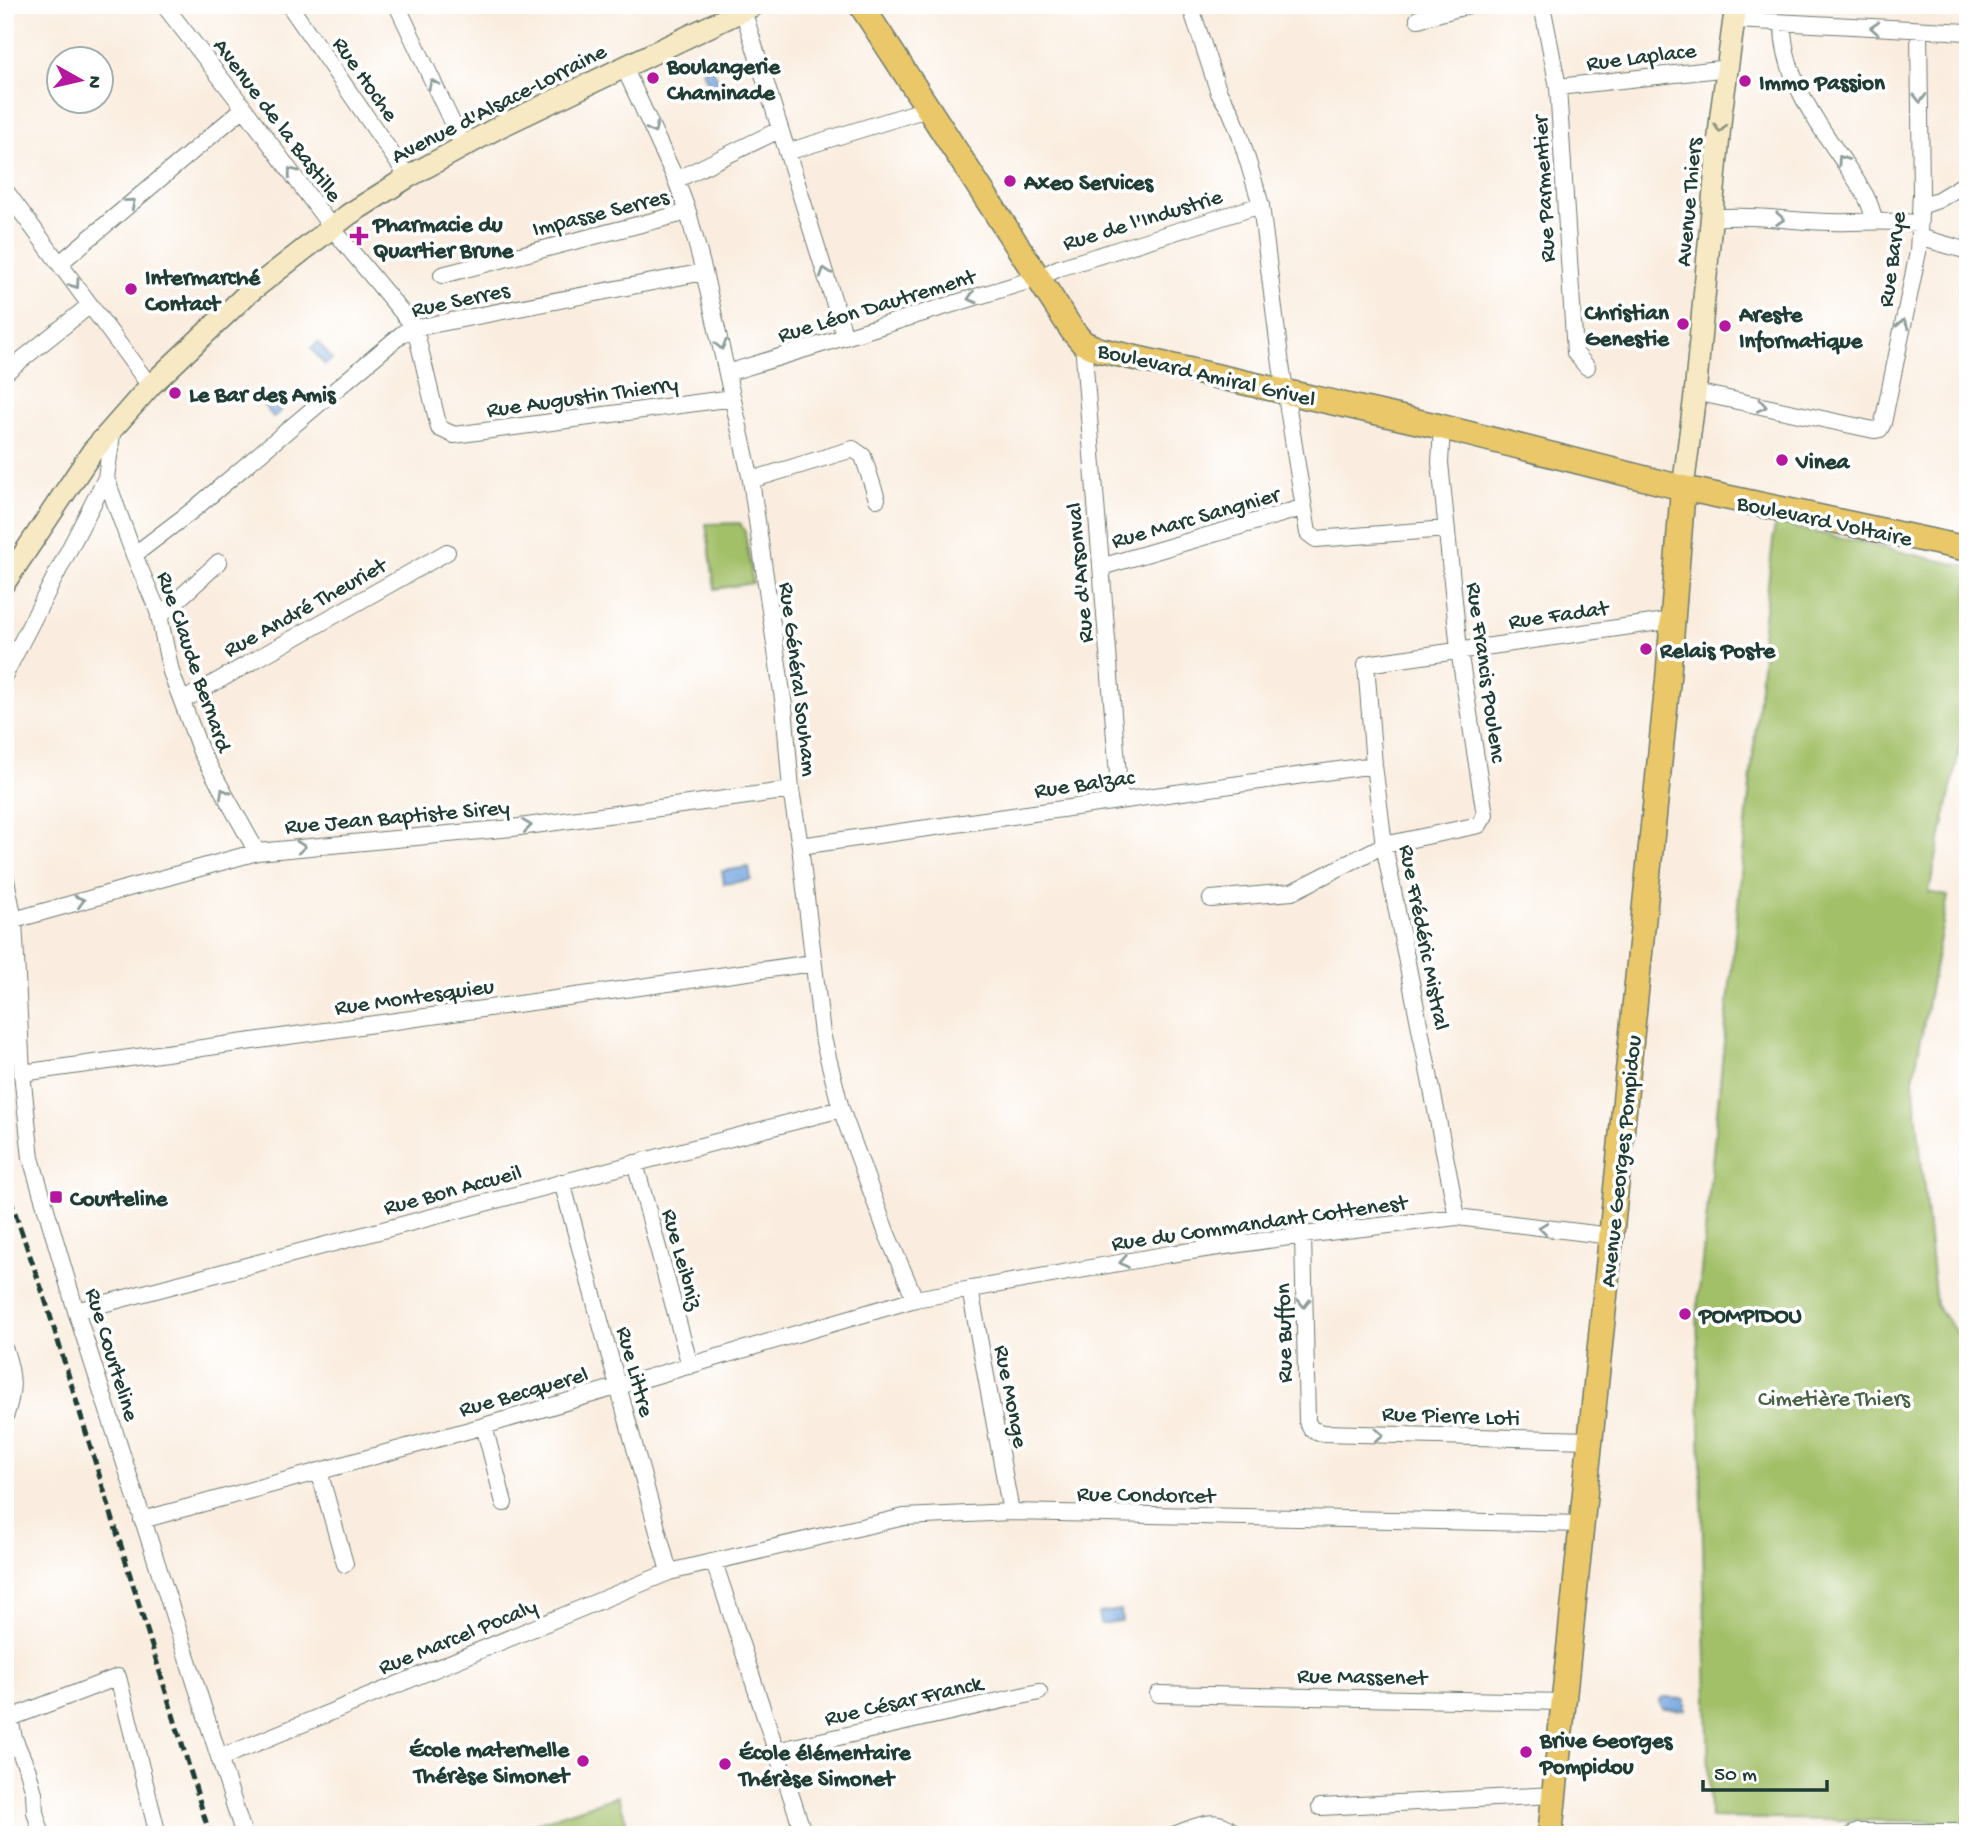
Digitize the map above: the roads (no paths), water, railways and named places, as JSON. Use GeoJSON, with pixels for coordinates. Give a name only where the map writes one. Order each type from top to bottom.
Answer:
{"type":"FeatureCollection","features":[{"type":"Feature","properties":{"kind":"main road","name":"Boulevard Amiral Grivel"},"geometry":{"type":"LineString","coordinates":[[862,5],[1083,343],[1100,350],[1442,427],[1683,488]]}},
{"type":"Feature","properties":{"kind":"main road","name":"Avenue d'Alsace-Lorraine"},"geometry":{"type":"LineString","coordinates":[[7,575],[92,452],[150,386],[247,294],[332,228],[408,177],[463,146],[748,7]]}},
{"type":"Feature","properties":{"kind":"main road","name":"Avenue Thiers"},"geometry":{"type":"LineString","coordinates":[[1683,488],[1695,393],[1721,114],[1735,12]]}},
{"type":"Feature","properties":{"kind":"main road","name":"Boulevard Voltaire"},"geometry":{"type":"LineString","coordinates":[[1683,488],[1968,550]]}},
{"type":"Feature","properties":{"kind":"main road","name":"Avenue Georges Pompidou"},"geometry":{"type":"LineString","coordinates":[[1550,1835],[1673,620],[1683,488]]}},
{"type":"Feature","properties":{"kind":"street","name":"Avenue de la Bastille"},"geometry":{"type":"LineString","coordinates":[[164,5],[332,228],[415,328]]}},
{"type":"Feature","properties":{"kind":"street","name":"Rue Hoche"},"geometry":{"type":"LineString","coordinates":[[289,5],[408,177]]}},
{"type":"Feature","properties":{"kind":"street"},"geometry":{"type":"LineString","coordinates":[[397,5],[463,146]]}},
{"type":"Feature","properties":{"kind":"street"},"geometry":{"type":"LineString","coordinates":[[1418,19],[1470,5]]}},
{"type":"Feature","properties":{"kind":"street","name":"Rue Parmentier"},"geometry":{"type":"LineString","coordinates":[[1542,5],[1559,87],[1574,353],[1587,367]]}},
{"type":"Feature","properties":{"kind":"street"},"geometry":{"type":"LineString","coordinates":[[748,7],[779,130],[845,337]]}},
{"type":"Feature","properties":{"kind":"street"},"geometry":{"type":"LineString","coordinates":[[1195,8],[1219,93],[1230,110],[1256,181],[1308,533],[1316,539],[1447,529]]}},
{"type":"Feature","properties":{"kind":"street"},"geometry":{"type":"LineString","coordinates":[[1735,12],[1783,23],[1968,32]]}},
{"type":"Feature","properties":{"kind":"street"},"geometry":{"type":"LineString","coordinates":[[1783,23],[1783,39],[1789,64],[1818,123],[1866,195],[1874,220]]}},
{"type":"Feature","properties":{"kind":"street","name":"Rue Barye"},"geometry":{"type":"LineString","coordinates":[[1695,393],[1874,430],[1880,429],[1918,252],[1919,30]]}},
{"type":"Feature","properties":{"kind":"street","name":"Rue Général Souham"},"geometry":{"type":"LineString","coordinates":[[624,67],[676,180],[688,212],[704,272],[751,480],[784,706],[791,790],[822,1034],[841,1109],[887,1234],[915,1299]]}},
{"type":"Feature","properties":{"kind":"street","name":"Rue Laplace"},"geometry":{"type":"LineString","coordinates":[[1559,87],[1729,68]]}},
{"type":"Feature","properties":{"kind":"street"},"geometry":{"type":"LineString","coordinates":[[60,263],[244,108]]}},
{"type":"Feature","properties":{"kind":"street"},"geometry":{"type":"LineString","coordinates":[[787,152],[930,108]]}},
{"type":"Feature","properties":{"kind":"street"},"geometry":{"type":"LineString","coordinates":[[676,180],[779,130]]}},
{"type":"Feature","properties":{"kind":"street"},"geometry":{"type":"LineString","coordinates":[[1920,222],[1938,200],[1968,182]]}},
{"type":"Feature","properties":{"kind":"street"},"geometry":{"type":"LineString","coordinates":[[5,190],[150,386]]}},
{"type":"Feature","properties":{"kind":"street","name":"Rue de l'Industrie"},"geometry":{"type":"LineString","coordinates":[[1038,278],[1059,268],[1261,205]]}},
{"type":"Feature","properties":{"kind":"street","name":"Impasse Serres"},"geometry":{"type":"LineString","coordinates":[[442,275],[688,212]]}},
{"type":"Feature","properties":{"kind":"street"},"geometry":{"type":"LineString","coordinates":[[1712,218],[1741,216],[1849,222],[1920,222],[1968,251]]}},
{"type":"Feature","properties":{"kind":"street","name":"Rue Serres"},"geometry":{"type":"LineString","coordinates":[[134,555],[193,510],[403,333],[415,328],[704,272]]}},
{"type":"Feature","properties":{"kind":"street","name":"Rue Léon Dautrement"},"geometry":{"type":"LineString","coordinates":[[727,373],[1038,278]]}},
{"type":"Feature","properties":{"kind":"street"},"geometry":{"type":"LineString","coordinates":[[5,373],[90,305]]}},
{"type":"Feature","properties":{"kind":"street","name":"Rue Augustin Thierry"},"geometry":{"type":"LineString","coordinates":[[415,328],[439,428],[454,435],[733,398]]}},
{"type":"Feature","properties":{"kind":"street","name":"Rue d'Arsonval"},"geometry":{"type":"LineString","coordinates":[[1083,343],[1120,800]]}},
{"type":"Feature","properties":{"kind":"street"},"geometry":{"type":"LineString","coordinates":[[5,674],[106,478],[113,427]]}},
{"type":"Feature","properties":{"kind":"street","name":"Rue Francis Poulenc"},"geometry":{"type":"LineString","coordinates":[[1211,899],[1292,892],[1384,845],[1479,825],[1485,815],[1459,650],[1440,463],[1442,427]]}},
{"type":"Feature","properties":{"kind":"street"},"geometry":{"type":"LineString","coordinates":[[751,480],[853,450],[863,456],[877,499]]}},
{"type":"Feature","properties":{"kind":"street","name":"Rue Claude Bernard"},"geometry":{"type":"LineString","coordinates":[[106,478],[159,617],[172,672],[201,752],[257,852]]}},
{"type":"Feature","properties":{"kind":"street","name":"Rue Marc Sangnier"},"geometry":{"type":"LineString","coordinates":[[1101,567],[1303,508]]}},
{"type":"Feature","properties":{"kind":"street","name":"Rue André Theuriet"},"geometry":{"type":"LineString","coordinates":[[182,701],[447,552]]}},
{"type":"Feature","properties":{"kind":"street"},"geometry":{"type":"LineString","coordinates":[[159,617],[219,562]]}},
{"type":"Feature","properties":{"kind":"street","name":"Rue Fadat"},"geometry":{"type":"LineString","coordinates":[[1366,664],[1673,620]]}},
{"type":"Feature","properties":{"kind":"street","name":"Rue Frédéric Mistral"},"geometry":{"type":"LineString","coordinates":[[1366,664],[1384,845],[1457,1217]]}},
{"type":"Feature","properties":{"kind":"street","name":"Rue Balzac"},"geometry":{"type":"LineString","coordinates":[[800,846],[1374,765]]}},
{"type":"Feature","properties":{"kind":"street","name":"Rue Jean Baptiste Sirey"},"geometry":{"type":"LineString","coordinates":[[15,920],[257,852],[512,828],[791,790]]}},
{"type":"Feature","properties":{"kind":"street","name":"Rue Courteline"},"geometry":{"type":"LineString","coordinates":[[5,874],[15,920],[22,1073],[31,1158],[76,1311],[244,1835]]}},
{"type":"Feature","properties":{"kind":"street","name":"Rue Montesquieu"},"geometry":{"type":"LineString","coordinates":[[22,1073],[813,963]]}},
{"type":"Feature","properties":{"kind":"street","name":"Rue Bon Accueil"},"geometry":{"type":"LineString","coordinates":[[76,1311],[841,1109]]}},
{"type":"Feature","properties":{"kind":"street","name":"Rue Leibniz"},"geometry":{"type":"LineString","coordinates":[[635,1163],[690,1366]]}},
{"type":"Feature","properties":{"kind":"street","name":"Rue Littre"},"geometry":{"type":"LineString","coordinates":[[562,1182],[669,1572]]}},
{"type":"Feature","properties":{"kind":"street","name":"Rue du Commandant Cottenest"},"geometry":{"type":"LineString","coordinates":[[915,1299],[1170,1254],[1457,1217],[1611,1236]]}},
{"type":"Feature","properties":{"kind":"street","name":"Rue Buffon"},"geometry":{"type":"LineString","coordinates":[[1303,1235],[1307,1421],[1311,1429]]}},
{"type":"Feature","properties":{"kind":"street","name":"Rue Monge"},"geometry":{"type":"LineString","coordinates":[[970,1289],[1012,1512]]}},
{"type":"Feature","properties":{"kind":"street","name":"Rue Becquerel"},"geometry":{"type":"LineString","coordinates":[[142,1520],[484,1426],[915,1299]]}},
{"type":"Feature","properties":{"kind":"street"},"geometry":{"type":"LineString","coordinates":[[5,1350],[12,1370],[13,1395],[5,1418]]}},
{"type":"Feature","properties":{"kind":"street"},"geometry":{"type":"LineString","coordinates":[[484,1426],[504,1503]]}},
{"type":"Feature","properties":{"kind":"street","name":"Rue Pierre Loti"},"geometry":{"type":"LineString","coordinates":[[1311,1429],[1322,1433],[1591,1440]]}},
{"type":"Feature","properties":{"kind":"street"},"geometry":{"type":"LineString","coordinates":[[319,1471],[345,1564]]}},
{"type":"Feature","properties":{"kind":"street","name":"Rue Condorcet"},"geometry":{"type":"LineString","coordinates":[[714,1562],[904,1517],[1012,1512],[1583,1524]]}},
{"type":"Feature","properties":{"kind":"street"},"geometry":{"type":"LineString","coordinates":[[714,1562],[804,1835]]}},
{"type":"Feature","properties":{"kind":"street","name":"Rue Marcel Pocaly"},"geometry":{"type":"LineString","coordinates":[[220,1758],[669,1572],[714,1562]]}},
{"type":"Feature","properties":{"kind":"street"},"geometry":{"type":"LineString","coordinates":[[8,1719],[118,1678],[158,1835]]}},
{"type":"Feature","properties":{"kind":"street","name":"Rue César Franck"},"geometry":{"type":"LineString","coordinates":[[776,1751],[1039,1692]]}},
{"type":"Feature","properties":{"kind":"street","name":"Rue Massenet"},"geometry":{"type":"LineString","coordinates":[[1158,1693],[1565,1702]]}},
{"type":"Feature","properties":{"kind":"street"},"geometry":{"type":"LineString","coordinates":[[5,1694],[8,1719],[32,1782],[42,1835]]}},
{"type":"Feature","properties":{"kind":"street"},"geometry":{"type":"LineString","coordinates":[[1320,1807],[1554,1795]]}},
{"type":"Feature","properties":{"kind":"street"},"geometry":{"type":"LineString","coordinates":[[1173,1835],[1214,1821],[1228,1825],[1236,1835]]}},
{"type":"Feature","properties":{"kind":"street"},"geometry":{"type":"LineString","coordinates":[[1851,1835],[1858,1832],[1968,1832]]}},
{"type":"Feature","properties":{"kind":"water"},"geometry":{"type":"Polygon","coordinates":[[[711,66],[720,84],[711,88],[702,70],[711,66]]]}},
{"type":"Feature","properties":{"kind":"water"},"geometry":{"type":"Polygon","coordinates":[[[318,342],[332,359],[325,365],[311,348],[318,342]]]}},
{"type":"Feature","properties":{"kind":"water"},"geometry":{"type":"Polygon","coordinates":[[[267,394],[281,411],[273,417],[259,399],[267,394]]]}},
{"type":"Feature","properties":{"kind":"water"},"geometry":{"type":"Polygon","coordinates":[[[749,867],[751,880],[724,884],[722,871],[749,867]]]}},
{"type":"Feature","properties":{"kind":"water"},"geometry":{"type":"Polygon","coordinates":[[[1121,1610],[1122,1621],[1100,1624],[1098,1613],[1121,1610]]]}},
{"type":"Feature","properties":{"kind":"water"},"geometry":{"type":"Polygon","coordinates":[[[1663,1698],[1685,1699],[1685,1710],[1663,1709],[1659,1702],[1663,1698]]]}},
{"type":"Feature","properties":{"kind":"railway"},"geometry":{"type":"LineString","coordinates":[[5,1184],[45,1299],[210,1835]]}},
{"type":"Feature","properties":{"kind":"place","name":"Boulangerie Chaminade"},"geometry":{"type":"Point","coordinates":[653,78]}},
{"type":"Feature","properties":{"kind":"place","name":"Immo Passion"},"geometry":{"type":"Point","coordinates":[1745,81]}},
{"type":"Feature","properties":{"kind":"place","name":"Axeo Services"},"geometry":{"type":"Point","coordinates":[1010,181]}},
{"type":"Feature","properties":{"kind":"place","name":"Pharmacie du Quartier Brune"},"geometry":{"type":"Point","coordinates":[359,236]}},
{"type":"Feature","properties":{"kind":"place","name":"Intermarché Contact"},"geometry":{"type":"Point","coordinates":[131,289]}},
{"type":"Feature","properties":{"kind":"place","name":"Christian Genestie"},"geometry":{"type":"Point","coordinates":[1683,324]}},
{"type":"Feature","properties":{"kind":"place","name":"Areste Informatique"},"geometry":{"type":"Point","coordinates":[1725,326]}},
{"type":"Feature","properties":{"kind":"place","name":"Le Bar des Amis"},"geometry":{"type":"Point","coordinates":[175,393]}},
{"type":"Feature","properties":{"kind":"place","name":"Vinea"},"geometry":{"type":"Point","coordinates":[1782,460]}},
{"type":"Feature","properties":{"kind":"place","name":"Relais Poste"},"geometry":{"type":"Point","coordinates":[1646,649]}},
{"type":"Feature","properties":{"kind":"place","name":"Courteline"},"geometry":{"type":"Point","coordinates":[56,1197]}},
{"type":"Feature","properties":{"kind":"place","name":"POMPIDOU"},"geometry":{"type":"Point","coordinates":[1685,1314]}},
{"type":"Feature","properties":{"kind":"place","name":"Brive Georges Pompidou"},"geometry":{"type":"Point","coordinates":[1526,1752]}},
{"type":"Feature","properties":{"kind":"place","name":"École maternelle Thérèse Simonet"},"geometry":{"type":"Point","coordinates":[583,1761]}},
{"type":"Feature","properties":{"kind":"place","name":"École élémentaire Thérèse Simonet"},"geometry":{"type":"Point","coordinates":[725,1764]}},
{"type":"Feature","properties":{"kind":"park label","name":"Cimetière Thiers"},"geometry":{"type":"Point","coordinates":[1834,1397]}}]}
